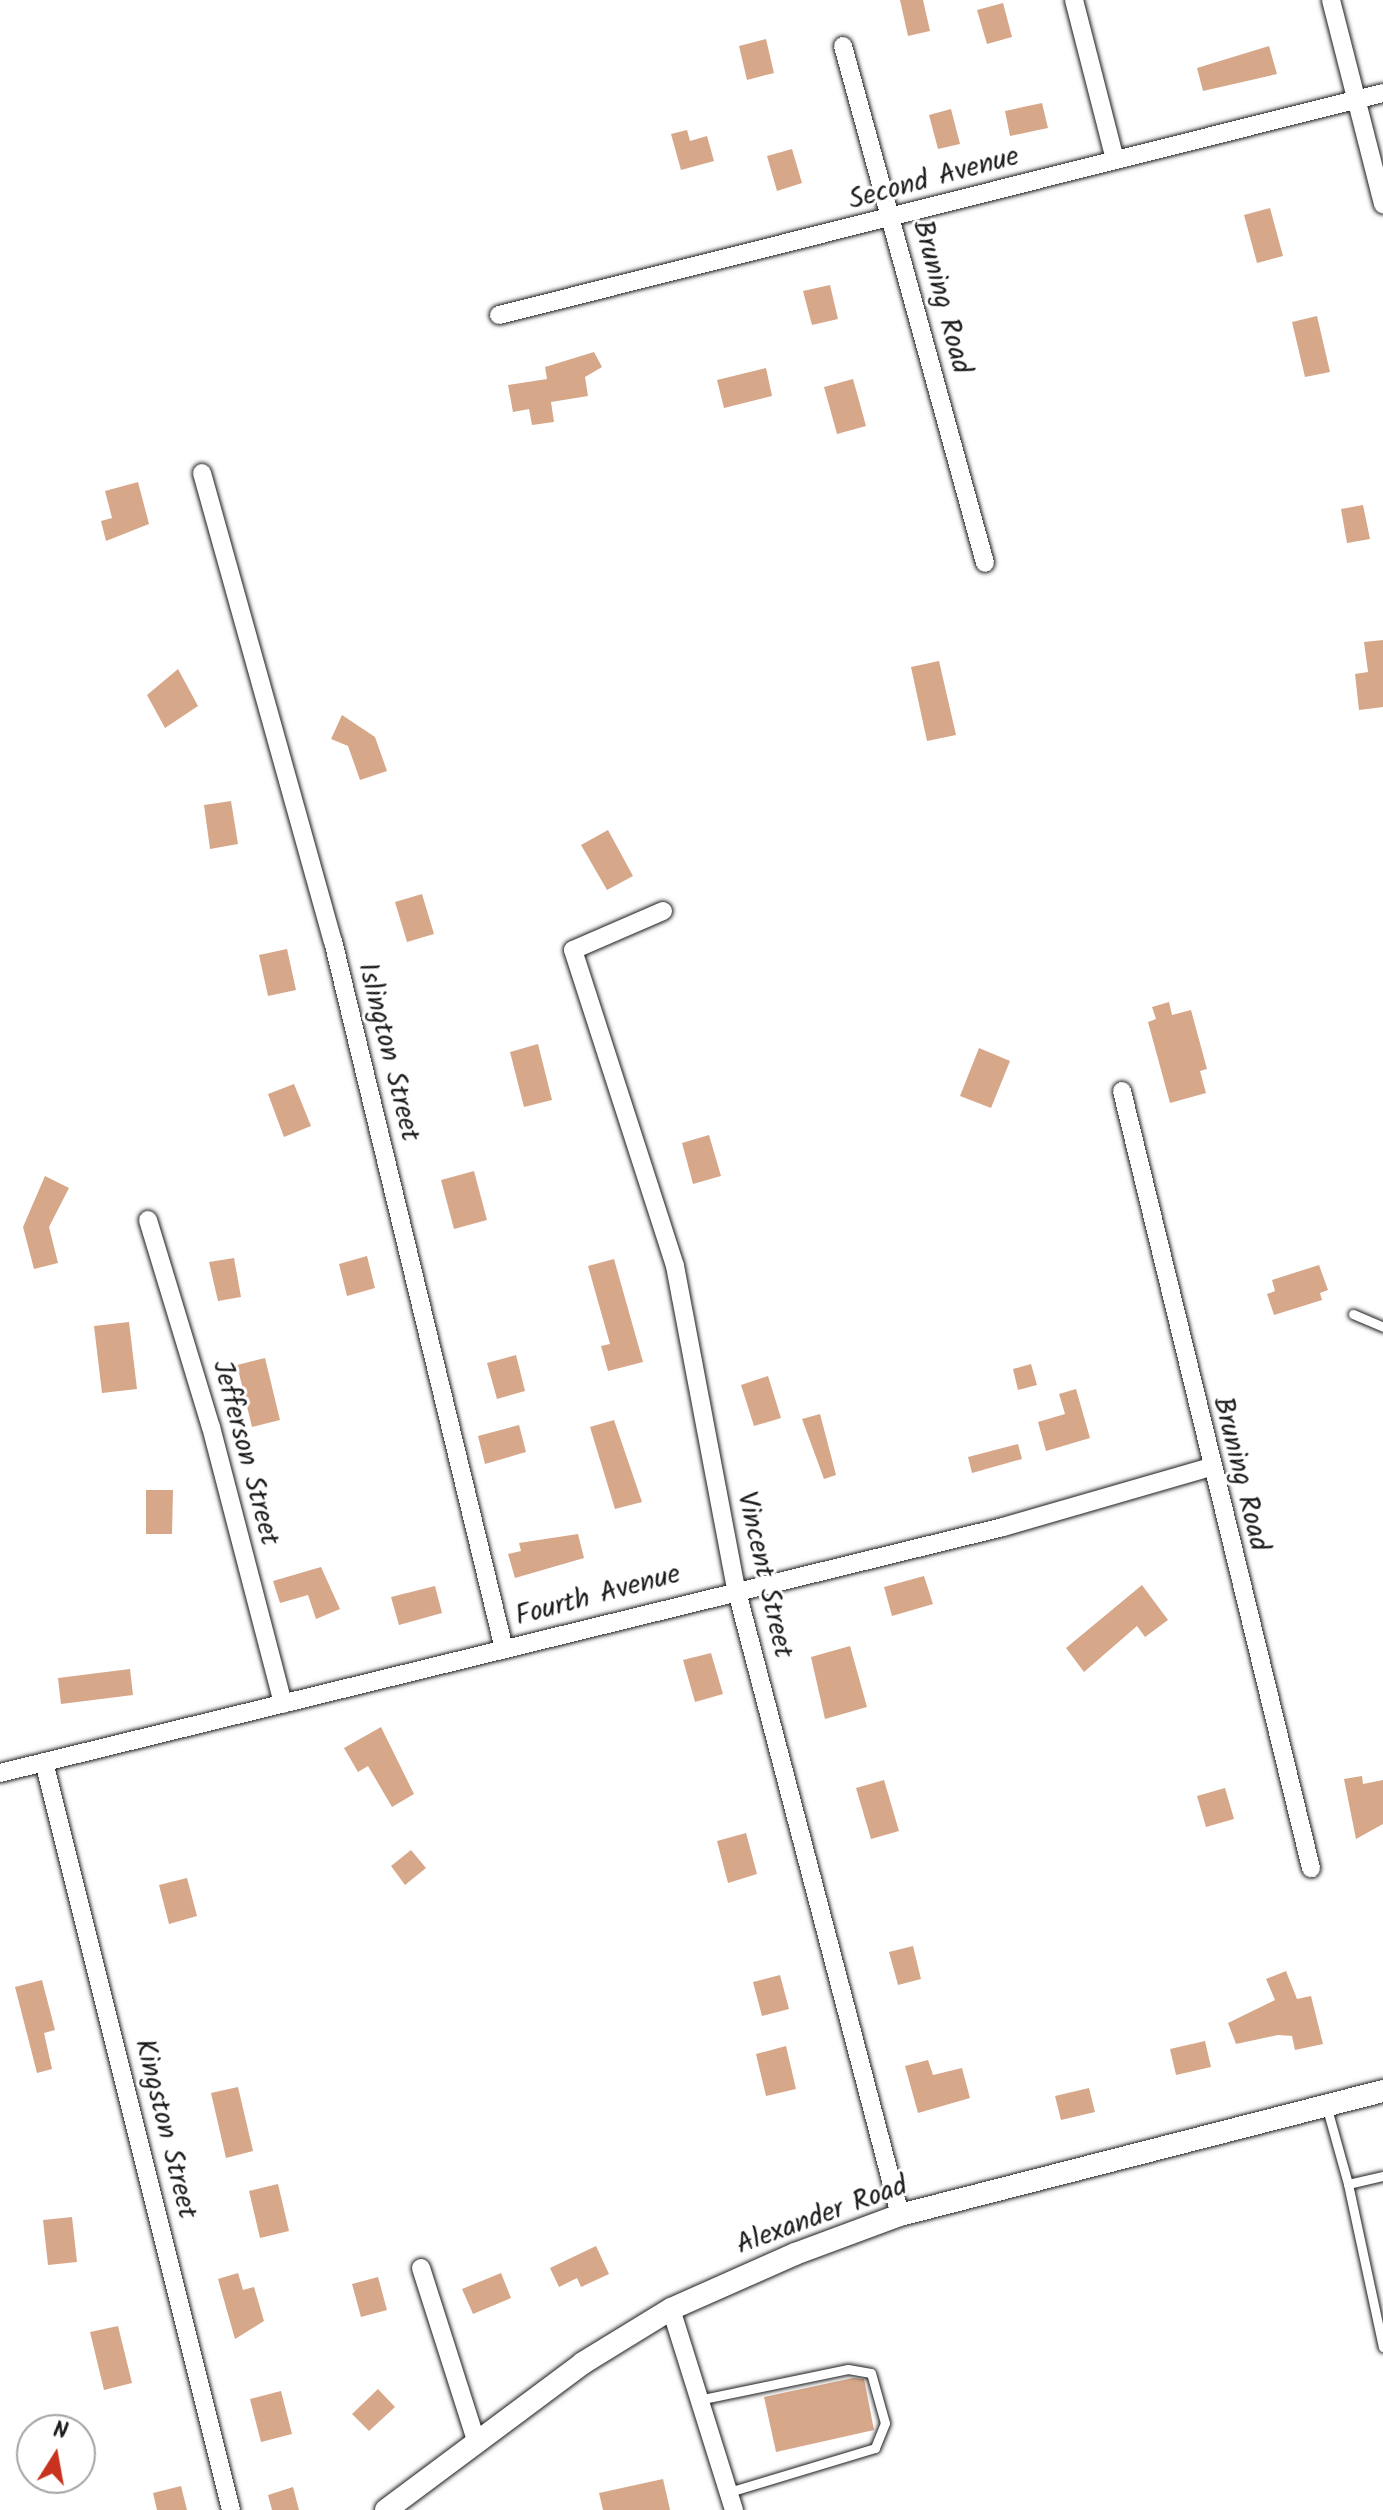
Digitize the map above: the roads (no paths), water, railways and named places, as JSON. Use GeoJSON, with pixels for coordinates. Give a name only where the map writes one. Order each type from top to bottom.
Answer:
{"type":"FeatureCollection","features":[{"type":"Feature","properties":{"kind":"street"},"geometry":{"type":"LineString","coordinates":[[1074,0],[1115,160]]}},
{"type":"Feature","properties":{"kind":"street"},"geometry":{"type":"LineString","coordinates":[[1331,0],[1383,204]]}},
{"type":"Feature","properties":{"kind":"street","name":"Bruning Road"},"geometry":{"type":"LineString","coordinates":[[843,46],[985,563]]}},
{"type":"Feature","properties":{"kind":"street","name":"Second Avenue"},"geometry":{"type":"LineString","coordinates":[[499,315],[891,221],[1115,160],[1383,93]]}},
{"type":"Feature","properties":{"kind":"street","name":"Islington Street"},"geometry":{"type":"LineString","coordinates":[[202,473],[333,941],[504,1649]]}},
{"type":"Feature","properties":{"kind":"street","name":"Vincent Street"},"geometry":{"type":"LineString","coordinates":[[663,911],[573,950],[675,1266],[736,1588],[900,2215]]}},
{"type":"Feature","properties":{"kind":"street","name":"Bruning Road"},"geometry":{"type":"LineString","coordinates":[[1122,1091],[1208,1468],[1311,1868]]}},
{"type":"Feature","properties":{"kind":"street","name":"Jefferson Street"},"geometry":{"type":"LineString","coordinates":[[148,1220],[283,1704]]}},
{"type":"Feature","properties":{"kind":"street","name":"Fourth Avenue"},"geometry":{"type":"LineString","coordinates":[[0,1773],[504,1649],[736,1588],[1003,1527],[1208,1468]]}},
{"type":"Feature","properties":{"kind":"street","name":"Kingston Street"},"geometry":{"type":"LineString","coordinates":[[44,1762],[231,2510]]}},
{"type":"Feature","properties":{"kind":"street","name":"Alexander Road"},"geometry":{"type":"LineString","coordinates":[[386,2510],[475,2437],[671,2309],[900,2215],[1383,2091]]}},
{"type":"Feature","properties":{"kind":"street"},"geometry":{"type":"LineString","coordinates":[[421,2268],[475,2437]]}},
{"type":"Feature","properties":{"kind":"street"},"geometry":{"type":"LineString","coordinates":[[671,2309],[703,2399],[731,2501]]}},
{"type":"Feature","properties":{"kind":"lane"},"geometry":{"type":"LineString","coordinates":[[1353,1314],[1383,1327]]}},
{"type":"Feature","properties":{"kind":"lane"},"geometry":{"type":"LineString","coordinates":[[1326,2105],[1348,2184],[1383,2347]]}},
{"type":"Feature","properties":{"kind":"lane"},"geometry":{"type":"LineString","coordinates":[[1348,2184],[1383,2176]]}},
{"type":"Feature","properties":{"kind":"lane"},"geometry":{"type":"LineString","coordinates":[[703,2399],[848,2369],[871,2373],[885,2423],[875,2448],[731,2501]]}}]}
